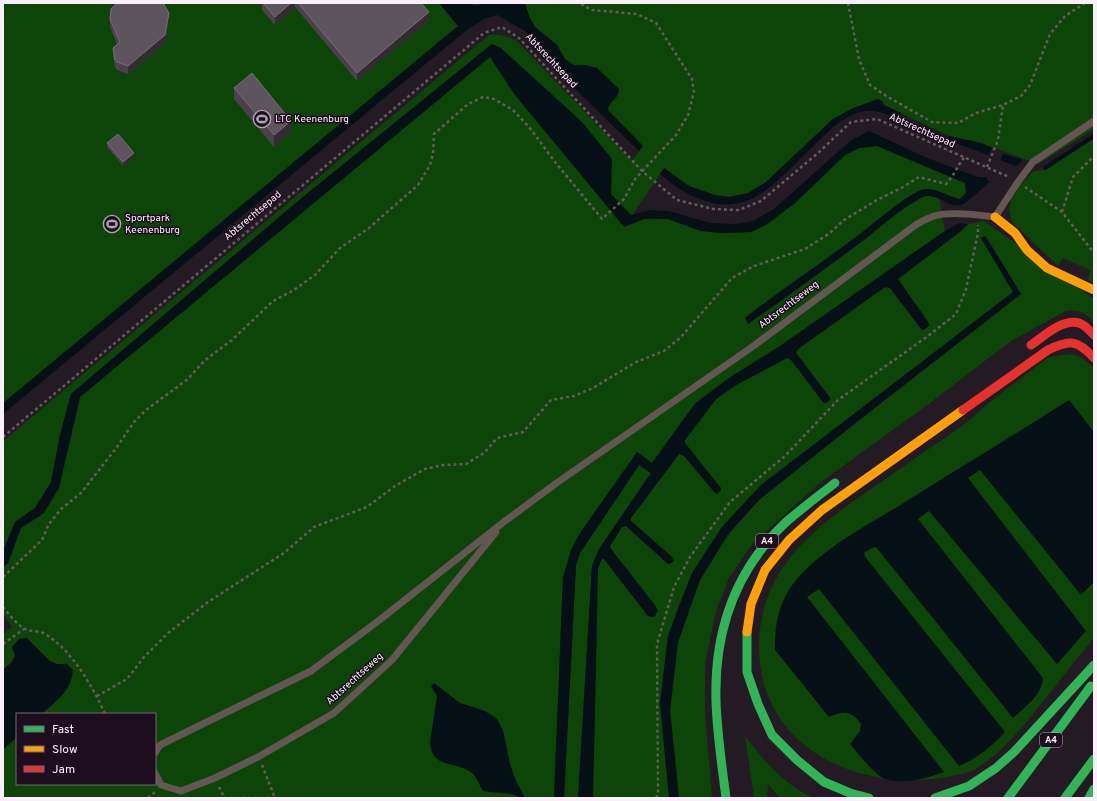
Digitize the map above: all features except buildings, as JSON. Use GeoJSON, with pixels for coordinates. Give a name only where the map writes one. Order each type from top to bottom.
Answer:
{"type":"FeatureCollection","features":[{"type":"Feature","properties":{"kind":"main road"},"geometry":{"type":"LineString","coordinates":[[995,217],[1047,268],[1094,290]]}},
{"type":"Feature","properties":{"kind":"main road"},"geometry":{"type":"LineString","coordinates":[[1024,350],[1056,328],[1071,322],[1080,323],[1088,328],[1094,336]]}},
{"type":"Feature","properties":{"kind":"main road","name":"A4"},"geometry":{"type":"LineString","coordinates":[[868,798],[850,793],[824,782],[797,760],[772,735],[758,704],[747,672],[747,631],[751,604],[766,570],[789,540],[822,510],[1048,350],[1061,343],[1070,341],[1082,346],[1094,358]]}},
{"type":"Feature","properties":{"kind":"main road","name":"A4"},"geometry":{"type":"LineString","coordinates":[[726,798],[719,745],[716,687],[717,659],[721,634],[728,610],[740,582],[755,556],[769,539],[787,520],[811,500],[843,477]]}},
{"type":"Feature","properties":{"kind":"main road","name":"A4"},"geometry":{"type":"LineString","coordinates":[[935,798],[957,792],[980,780],[1002,763],[1014,752],[1094,665]]}},
{"type":"Feature","properties":{"kind":"main road","name":"A4"},"geometry":{"type":"LineString","coordinates":[[1008,798],[1094,682]]}},
{"type":"Feature","properties":{"kind":"main road"},"geometry":{"type":"LineString","coordinates":[[1065,798],[1094,759]]}},
{"type":"Feature","properties":{"kind":"main road"},"geometry":{"type":"LineString","coordinates":[[1089,798],[1094,789]]}},
{"type":"Feature","properties":{"kind":"lane"},"geometry":{"type":"LineString","coordinates":[[995,217],[1033,162],[1094,121]]}},
{"type":"Feature","properties":{"kind":"lane","name":"Abtsrechtseweg"},"geometry":{"type":"LineString","coordinates":[[156,751],[160,745],[311,671],[377,622],[505,521],[558,482],[752,347],[917,224],[935,215],[978,214],[995,217]]}},
{"type":"Feature","properties":{"kind":"lane","name":"Abtsrechtseweg"},"geometry":{"type":"LineString","coordinates":[[156,775],[162,785],[181,791],[215,778],[258,757],[334,713],[392,660],[505,521]]}},
{"type":"Feature","properties":{"kind":"path"},"geometry":{"type":"LineString","coordinates":[[3,577],[42,540],[49,524],[61,509],[81,493],[113,453],[134,422],[146,410],[188,379],[204,361],[232,340],[272,301],[294,290],[315,275],[340,248],[369,228],[418,185],[430,165],[433,154],[434,134],[468,104],[483,97],[494,99],[514,110],[602,219],[624,199],[635,179],[676,135],[688,115],[694,92],[692,79],[656,23],[637,14],[592,10],[579,3]]}},
{"type":"Feature","properties":{"kind":"path"},"geometry":{"type":"LineString","coordinates":[[848,3],[859,59],[870,85],[932,122],[958,123],[976,113],[1003,105],[1021,96],[1030,85],[1050,34],[1065,16],[1085,3]]}},
{"type":"Feature","properties":{"kind":"path","name":"Abtsrechtsepad"},"geometry":{"type":"LineString","coordinates":[[3,437],[484,33],[502,27],[520,38],[642,171],[677,200],[713,209],[739,210],[761,201],[818,153],[851,122],[877,119],[1018,182],[1062,212],[1094,253]]}},
{"type":"Feature","properties":{"kind":"path"},"geometry":{"type":"LineString","coordinates":[[987,167],[998,140],[1003,105]]}},
{"type":"Feature","properties":{"kind":"path"},"geometry":{"type":"LineString","coordinates":[[1062,212],[1073,177],[1094,156]]}},
{"type":"Feature","properties":{"kind":"path"},"geometry":{"type":"LineString","coordinates":[[97,696],[127,679],[144,657],[168,634],[208,602],[284,553],[314,527],[367,507],[395,486],[425,469],[443,465],[466,464],[484,453],[497,438],[523,432],[551,400],[574,396],[593,388],[636,362],[664,351],[681,337],[732,278],[754,266],[805,249],[830,233],[844,220],[919,177],[946,184],[964,158]]}},
{"type":"Feature","properties":{"kind":"path"},"geometry":{"type":"LineString","coordinates":[[656,798],[658,794],[657,644],[674,587],[690,557],[730,502],[785,456],[838,400],[928,336],[956,314],[966,289],[978,233],[978,214]]}},
{"type":"Feature","properties":{"kind":"path"},"geometry":{"type":"LineString","coordinates":[[3,607],[24,629],[44,633],[62,648],[83,672],[97,696],[105,713]]}},
{"type":"Feature","properties":{"kind":"path"},"geometry":{"type":"LineString","coordinates":[[3,644],[24,629]]}},
{"type":"Feature","properties":{"kind":"path"},"geometry":{"type":"LineString","coordinates":[[224,798],[275,798],[258,757]]}},
{"type":"Feature","properties":{"kind":"green space","name":"Sportpark Keenenburg"},"geometry":{"type":"Polygon","coordinates":[[[3,3],[439,3],[458,26],[3,410],[3,3]]]}},
{"type":"Feature","properties":{"kind":"green space"},"geometry":{"type":"Polygon","coordinates":[[[525,3],[1094,3],[1094,129],[1038,164],[981,143],[949,136],[884,105],[882,101],[878,99],[833,119],[766,182],[748,193],[729,197],[715,195],[689,186],[664,168],[625,226],[644,219],[668,219],[701,231],[722,233],[751,232],[794,204],[845,155],[859,148],[877,146],[965,183],[966,193],[960,199],[938,192],[945,231],[780,346],[729,378],[695,403],[652,463],[637,452],[563,577],[554,798],[3,798],[3,634],[12,627],[3,614],[3,567],[8,563],[21,528],[44,513],[68,450],[80,397],[490,56],[515,95],[603,200],[492,44],[298,201],[71,394],[60,435],[51,482],[35,508],[15,522],[3,551],[3,441],[489,35],[503,36],[517,41],[632,161],[643,146],[608,110],[608,106],[618,95],[610,81],[597,68],[585,65],[574,65],[565,59],[557,45],[535,27],[529,16],[525,3]]]}},
{"type":"Feature","properties":{"kind":"green space"},"geometry":{"type":"Polygon","coordinates":[[[1094,137],[1094,283],[1088,280],[1090,270],[1063,258],[1058,266],[1012,222],[1009,211],[1011,200],[1022,183],[1033,172],[1047,169],[1094,137]]]}},
{"type":"Feature","properties":{"kind":"green space"},"geometry":{"type":"Polygon","coordinates":[[[984,221],[1094,299],[1094,323],[1082,312],[1066,311],[1011,341],[926,406],[821,482],[753,543],[729,578],[716,612],[705,663],[705,713],[712,798],[679,798],[670,710],[678,642],[700,580],[729,534],[759,500],[1021,294],[986,236],[981,238],[1014,292],[761,485],[722,527],[692,573],[668,636],[660,703],[669,798],[593,798],[598,568],[602,558],[648,616],[610,546],[622,527],[626,526],[667,563],[672,557],[631,521],[631,518],[679,454],[684,456],[721,490],[685,444],[685,440],[716,399],[736,385],[787,358],[791,359],[823,402],[826,403],[830,400],[830,397],[796,353],[798,349],[885,287],[890,288],[922,330],[924,330],[898,279],[968,224],[984,221]]]}},
{"type":"Feature","properties":{"kind":"green space"},"geometry":{"type":"Polygon","coordinates":[[[1072,354],[1080,357],[1094,367],[1095,618],[1092,640],[1018,732],[992,757],[972,771],[935,779],[898,780],[862,774],[829,761],[800,742],[778,716],[764,684],[759,635],[769,594],[778,575],[796,551],[824,524],[956,430],[1043,361],[1054,356],[1072,354]]]}},
{"type":"Feature","properties":{"kind":"green space"},"geometry":{"type":"Polygon","coordinates":[[[639,465],[651,473],[599,549],[592,566],[578,798],[564,798],[576,565],[580,553],[639,465]]]}},
{"type":"Feature","properties":{"kind":"green space"},"geometry":{"type":"Polygon","coordinates":[[[745,736],[775,771],[793,786],[813,798],[780,798],[768,784],[767,798],[754,798],[745,736]]]}},
{"type":"Feature","properties":{"kind":"shaded area"},"geometry":{"type":"Polygon","coordinates":[[[439,3],[466,3],[476,6],[485,3],[525,3],[529,16],[535,27],[557,45],[565,59],[574,65],[585,65],[597,68],[619,89],[617,96],[610,104],[608,110],[643,146],[639,151],[574,88],[551,64],[525,31],[497,15],[484,19],[463,33],[3,414],[3,403],[458,26],[439,3]]]}},
{"type":"Feature","properties":{"kind":"shaded area"},"geometry":{"type":"Polygon","coordinates":[[[492,44],[501,48],[582,122],[612,159],[611,194],[631,215],[650,210],[669,211],[710,223],[736,224],[753,221],[774,209],[850,141],[869,131],[925,157],[972,175],[986,177],[989,182],[961,205],[951,204],[931,196],[926,196],[913,202],[898,212],[864,240],[748,324],[745,318],[751,313],[911,195],[925,189],[930,189],[960,199],[966,193],[965,183],[877,146],[859,148],[845,155],[794,204],[766,225],[751,232],[722,233],[701,231],[668,219],[644,219],[624,227],[515,95],[490,57],[80,397],[59,488],[44,513],[21,528],[8,563],[3,567],[3,551],[15,522],[35,508],[51,482],[60,435],[71,394],[298,201],[492,44]]]}},
{"type":"Feature","properties":{"kind":"shaded area"},"geometry":{"type":"Polygon","coordinates":[[[878,99],[882,101],[884,105],[901,113],[899,118],[879,112],[864,111],[858,112],[842,120],[778,180],[758,195],[741,203],[715,203],[703,200],[680,189],[660,174],[664,168],[689,186],[715,195],[729,197],[748,193],[766,182],[833,119],[853,108],[878,99]]]}},
{"type":"Feature","properties":{"kind":"shaded area"},"geometry":{"type":"Polygon","coordinates":[[[949,136],[981,143],[992,148],[988,155],[947,140],[949,136]]]}},
{"type":"Feature","properties":{"kind":"shaded area"},"geometry":{"type":"Polygon","coordinates":[[[1003,154],[1022,160],[1017,166],[1015,166],[1000,160],[1003,154]]]}},
{"type":"Feature","properties":{"kind":"shaded area"},"geometry":{"type":"Polygon","coordinates":[[[959,223],[968,224],[898,279],[929,323],[930,325],[924,330],[922,330],[890,288],[885,287],[798,349],[796,353],[830,400],[825,403],[823,402],[791,360],[787,358],[736,385],[716,399],[685,440],[685,443],[721,488],[721,490],[717,494],[715,493],[684,456],[679,454],[631,518],[631,521],[672,557],[674,561],[669,564],[667,563],[626,526],[622,527],[610,546],[611,549],[655,605],[658,611],[655,616],[648,616],[604,559],[602,559],[598,568],[593,798],[578,798],[592,566],[599,549],[651,473],[639,465],[580,553],[576,565],[564,798],[554,798],[563,577],[571,550],[580,533],[637,452],[652,463],[695,404],[729,378],[780,346],[942,233],[959,223]]]}},
{"type":"Feature","properties":{"kind":"shaded area"},"geometry":{"type":"Polygon","coordinates":[[[985,236],[1021,294],[759,500],[728,534],[700,580],[678,642],[670,710],[679,798],[669,798],[660,703],[668,636],[692,573],[722,527],[761,485],[1013,292],[981,238],[985,236]]]}},
{"type":"Feature","properties":{"kind":"shaded area"},"geometry":{"type":"Polygon","coordinates":[[[1069,400],[1094,432],[1094,582],[1081,595],[980,470],[968,478],[1086,631],[1057,664],[929,511],[918,519],[1043,678],[1040,690],[1028,705],[1013,718],[876,547],[864,553],[866,558],[1005,732],[984,752],[959,766],[819,589],[807,597],[944,772],[918,780],[908,781],[890,780],[882,777],[868,766],[850,744],[860,731],[861,724],[857,719],[846,713],[829,717],[775,650],[777,622],[782,603],[791,586],[797,579],[808,567],[833,547],[1069,400]]]}},
{"type":"Feature","properties":{"kind":"shaded area"},"geometry":{"type":"Polygon","coordinates":[[[27,638],[50,661],[57,664],[67,664],[73,670],[72,678],[66,690],[58,700],[43,713],[16,713],[16,738],[3,750],[3,669],[11,663],[15,656],[12,647],[19,639],[27,638]]]}},
{"type":"Feature","properties":{"kind":"shaded area"},"geometry":{"type":"Polygon","coordinates":[[[434,683],[460,703],[485,711],[497,719],[503,730],[510,764],[516,781],[525,798],[512,794],[483,791],[472,773],[465,769],[440,761],[435,757],[430,742],[437,696],[431,686],[434,683]]]}},
{"type":"Feature","properties":{"kind":"waterway"},"geometry":{"type":"LineString","coordinates":[[1045,168],[1094,136]]}},
{"type":"Feature","properties":{"kind":"traffic: fast"},"geometry":{"type":"LineString","coordinates":[[726,798],[717,726],[716,676],[719,651],[731,604],[753,561],[768,542],[785,523],[835,483]]}},
{"type":"Feature","properties":{"kind":"traffic: fast"},"geometry":{"type":"LineString","coordinates":[[747,632],[747,672],[758,704],[772,735],[797,760],[824,782],[850,793],[869,798]]}},
{"type":"Feature","properties":{"kind":"traffic: fast"},"geometry":{"type":"LineString","coordinates":[[935,798],[969,786],[996,768],[1014,752],[1094,665]]}},
{"type":"Feature","properties":{"kind":"traffic: fast"},"geometry":{"type":"LineString","coordinates":[[1008,798],[1091,686]]}},
{"type":"Feature","properties":{"kind":"traffic: fast"},"geometry":{"type":"LineString","coordinates":[[1065,798],[1094,759]]}},
{"type":"Feature","properties":{"kind":"traffic: fast"},"geometry":{"type":"LineString","coordinates":[[1089,798],[1094,789]]}},
{"type":"Feature","properties":{"kind":"traffic: slow"},"geometry":{"type":"LineString","coordinates":[[995,217],[1015,233],[1027,250],[1047,268],[1094,290]]}},
{"type":"Feature","properties":{"kind":"traffic: slow"},"geometry":{"type":"LineString","coordinates":[[747,632],[751,604],[765,570],[789,540],[822,510],[963,410]]}},
{"type":"Feature","properties":{"kind":"traffic: jam"},"geometry":{"type":"LineString","coordinates":[[1031,345],[1060,325],[1073,322],[1081,324],[1094,335]]}},
{"type":"Feature","properties":{"kind":"traffic: jam"},"geometry":{"type":"LineString","coordinates":[[963,410],[1055,346],[1073,343],[1083,348],[1094,358]]}},
{"type":"Feature","properties":{"kind":"place","name":"LTC Keenenburg"},"geometry":{"type":"Point","coordinates":[262,119]}},
{"type":"Feature","properties":{"kind":"place","name":"Sportpark Keenenburg"},"geometry":{"type":"Point","coordinates":[112,224]}}]}
